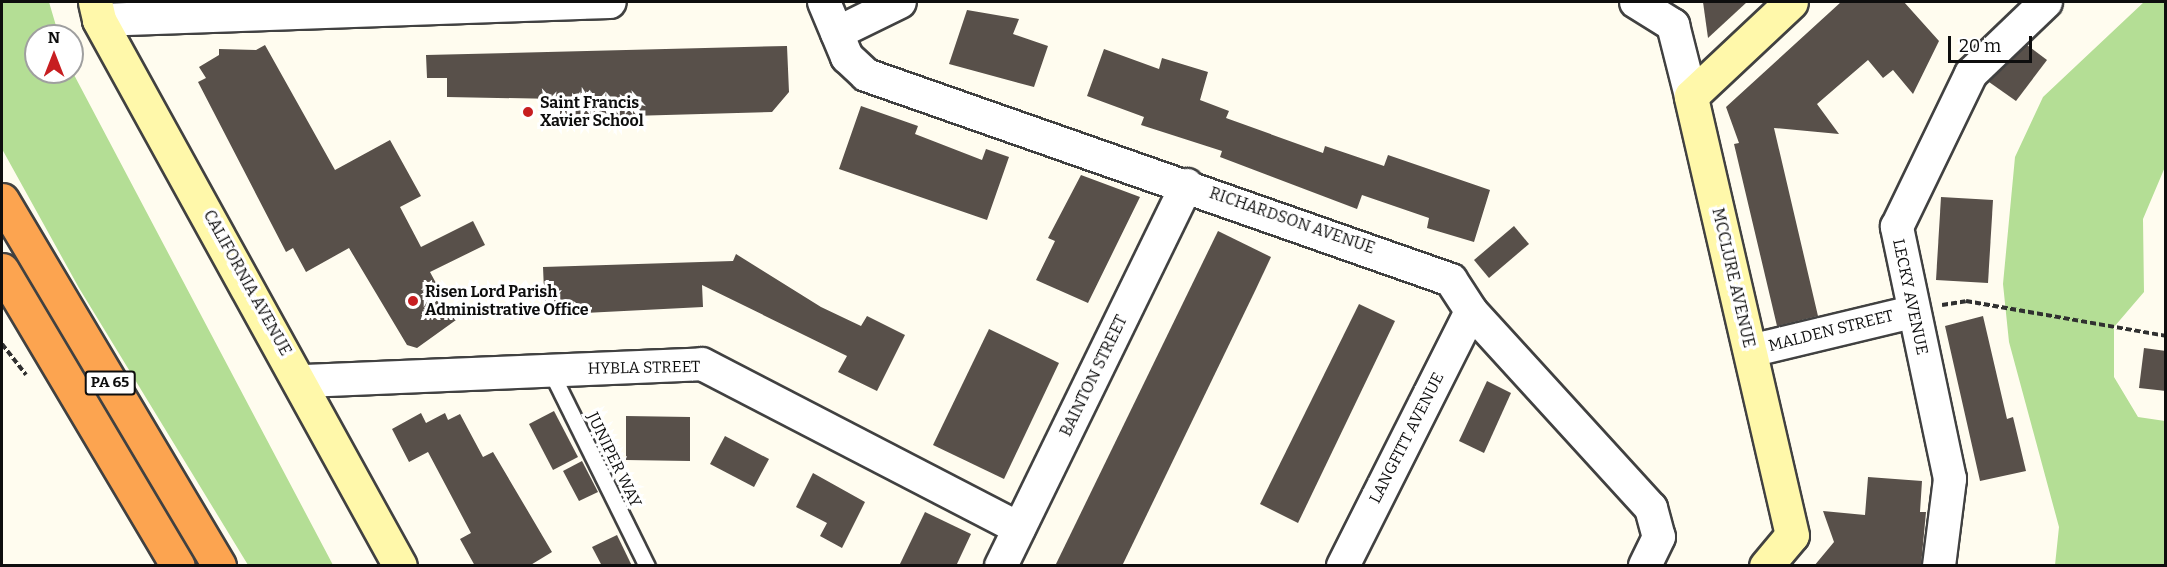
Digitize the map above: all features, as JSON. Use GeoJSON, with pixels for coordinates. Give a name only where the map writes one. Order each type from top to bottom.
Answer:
{"type":"FeatureCollection","features":[{"type":"Feature","properties":{"kind":"highway","name":"PA 65"},"geometry":{"type":"LineString","coordinates":[[2,200],[219,566]]}},
{"type":"Feature","properties":{"kind":"highway","name":"PA 65"},"geometry":{"type":"LineString","coordinates":[[2,270],[178,566]]}},
{"type":"Feature","properties":{"kind":"street"},"geometry":{"type":"LineString","coordinates":[[97,11],[610,2]]}},
{"type":"Feature","properties":{"kind":"street","name":"RICHARDSON AVENUE"},"geometry":{"type":"LineString","coordinates":[[824,2],[847,57],[866,75],[1436,271],[1450,280],[1471,311],[1651,508],[1659,537],[1645,566]]}},
{"type":"Feature","properties":{"kind":"street"},"geometry":{"type":"LineString","coordinates":[[837,33],[900,2]]}},
{"type":"Feature","properties":{"kind":"street","name":"MCCLURE AVENUE"},"geometry":{"type":"LineString","coordinates":[[1636,2],[1673,26],[1750,351],[1792,535],[1766,566]]}},
{"type":"Feature","properties":{"kind":"street"},"geometry":{"type":"LineString","coordinates":[[1691,96],[1791,2]]}},
{"type":"Feature","properties":{"kind":"street","name":"LECKY AVENUE"},"geometry":{"type":"LineString","coordinates":[[1939,566],[1950,479],[1896,240],[1901,211],[1971,74],[2046,2]]}},
{"type":"Feature","properties":{"kind":"street","name":"CALIFORNIA AVENUE"},"geometry":{"type":"LineString","coordinates":[[97,11],[303,381],[400,566]]}},
{"type":"Feature","properties":{"kind":"street","name":"BAINTON STREET"},"geometry":{"type":"LineString","coordinates":[[1001,566],[1187,185]]}},
{"type":"Feature","properties":{"kind":"street","name":"LANGFITT AVENUE"},"geometry":{"type":"LineString","coordinates":[[1343,566],[1471,311]]}},
{"type":"Feature","properties":{"kind":"street","name":"MALDEN STREET"},"geometry":{"type":"LineString","coordinates":[[1750,351],[1912,312]]}},
{"type":"Feature","properties":{"kind":"street","name":"HYBLA STREET"},"geometry":{"type":"LineString","coordinates":[[303,381],[702,364],[1019,528]]}},
{"type":"Feature","properties":{"kind":"lane","name":"JUNIPER WAY"},"geometry":{"type":"LineString","coordinates":[[550,370],[646,566]]}},
{"type":"Feature","properties":{"kind":"path"},"geometry":{"type":"LineString","coordinates":[[1912,312],[1966,301],[2166,336]]}},
{"type":"Feature","properties":{"kind":"green space"},"geometry":{"type":"Polygon","coordinates":[[[2,2],[49,2],[55,24],[24,24],[24,84],[79,84],[333,565],[248,565],[79,288],[2,149],[2,2]]]}},
{"type":"Feature","properties":{"kind":"green space"},"geometry":{"type":"Polygon","coordinates":[[[2144,2],[2165,2],[2165,167],[2143,219],[2144,292],[2114,327],[2114,377],[2138,417],[2165,421],[2165,565],[2055,565],[2059,527],[2009,342],[2003,284],[2015,157],[2043,97],[2144,2]]]}},
{"type":"Feature","properties":{"kind":"building"},"geometry":{"type":"Polygon","coordinates":[[[1703,2],[1747,2],[1708,38],[1703,2]]]}},
{"type":"Feature","properties":{"kind":"building"},"geometry":{"type":"Polygon","coordinates":[[[1841,2],[1904,2],[1939,41],[1913,94],[1893,70],[1883,78],[1868,60],[1817,104],[1839,134],[1774,128],[1818,316],[1777,326],[1734,144],[1739,143],[1726,107],[1841,2]]]}},
{"type":"Feature","properties":{"kind":"building"},"geometry":{"type":"Polygon","coordinates":[[[967,10],[1019,19],[1013,34],[1048,46],[1034,87],[949,64],[967,10]]]}},
{"type":"Feature","properties":{"kind":"building"},"geometry":{"type":"Polygon","coordinates":[[[265,45],[335,170],[390,140],[421,196],[400,207],[421,247],[473,221],[485,245],[430,272],[456,320],[417,348],[407,345],[349,248],[306,272],[293,248],[286,252],[198,82],[206,78],[199,67],[219,55],[219,49],[256,50],[265,45]]]}},
{"type":"Feature","properties":{"kind":"building"},"geometry":{"type":"Polygon","coordinates":[[[2027,45],[2047,60],[2016,101],[1989,82],[2027,45]]]}},
{"type":"Feature","properties":{"kind":"building"},"geometry":{"type":"Polygon","coordinates":[[[787,46],[789,92],[772,112],[559,118],[558,99],[447,97],[447,78],[427,78],[426,55],[787,46]]]}},
{"type":"Feature","properties":{"kind":"building"},"geometry":{"type":"Polygon","coordinates":[[[1104,49],[1159,69],[1162,58],[1208,72],[1200,100],[1229,111],[1226,118],[1323,153],[1325,146],[1384,166],[1388,155],[1490,190],[1474,242],[1427,228],[1429,218],[1362,195],[1357,209],[1220,157],[1222,151],[1141,125],[1144,117],[1087,96],[1104,49]]]}},
{"type":"Feature","properties":{"kind":"building"},"geometry":{"type":"Polygon","coordinates":[[[861,106],[918,126],[915,134],[982,160],[986,149],[1009,157],[987,220],[839,169],[861,106]]]}},
{"type":"Feature","properties":{"kind":"building"},"geometry":{"type":"Polygon","coordinates":[[[1081,175],[1140,197],[1088,303],[1036,280],[1055,241],[1048,238],[1081,175]]]}},
{"type":"Feature","properties":{"kind":"building"},"geometry":{"type":"Polygon","coordinates":[[[1941,197],[1993,200],[1988,283],[1936,280],[1941,197]]]}},
{"type":"Feature","properties":{"kind":"building"},"geometry":{"type":"Polygon","coordinates":[[[1514,226],[1529,244],[1489,278],[1474,260],[1514,226]]]}},
{"type":"Feature","properties":{"kind":"building"},"geometry":{"type":"Polygon","coordinates":[[[1218,231],[1271,257],[1122,566],[1055,566],[1218,231]]]}},
{"type":"Feature","properties":{"kind":"building"},"geometry":{"type":"Polygon","coordinates":[[[736,254],[821,307],[861,326],[867,316],[905,335],[877,391],[838,372],[847,356],[702,285],[703,307],[545,315],[543,267],[733,261],[736,254]]]}},
{"type":"Feature","properties":{"kind":"building"},"geometry":{"type":"Polygon","coordinates":[[[1359,304],[1395,321],[1298,523],[1260,504],[1359,304]]]}},
{"type":"Feature","properties":{"kind":"building"},"geometry":{"type":"Polygon","coordinates":[[[1983,316],[2007,419],[2013,417],[2026,471],[1980,481],[1945,326],[1983,316]]]}},
{"type":"Feature","properties":{"kind":"building"},"geometry":{"type":"Polygon","coordinates":[[[989,329],[1059,363],[1004,479],[933,445],[989,329]]]}},
{"type":"Feature","properties":{"kind":"building"},"geometry":{"type":"Polygon","coordinates":[[[2144,348],[2166,351],[2166,391],[2139,388],[2144,348]]]}},
{"type":"Feature","properties":{"kind":"building"},"geometry":{"type":"Polygon","coordinates":[[[1487,381],[1511,393],[1484,453],[1459,441],[1487,381]]]}},
{"type":"Feature","properties":{"kind":"building"},"geometry":{"type":"Polygon","coordinates":[[[554,411],[578,457],[553,470],[529,424],[554,411]]]}},
{"type":"Feature","properties":{"kind":"building"},"geometry":{"type":"Polygon","coordinates":[[[421,413],[426,423],[445,413],[448,420],[460,414],[483,457],[493,452],[552,552],[529,566],[475,566],[460,539],[471,533],[428,452],[409,462],[392,429],[421,413]]]}},
{"type":"Feature","properties":{"kind":"building"},"geometry":{"type":"Polygon","coordinates":[[[626,416],[690,417],[690,461],[626,460],[626,416]]]}},
{"type":"Feature","properties":{"kind":"building"},"geometry":{"type":"Polygon","coordinates":[[[725,436],[769,459],[754,487],[710,464],[725,436]]]}},
{"type":"Feature","properties":{"kind":"building"},"geometry":{"type":"Polygon","coordinates":[[[582,461],[598,492],[579,501],[563,471],[582,461]]]}},
{"type":"Feature","properties":{"kind":"building"},"geometry":{"type":"Polygon","coordinates":[[[813,473],[865,502],[842,548],[820,536],[827,523],[796,507],[813,473]]]}},
{"type":"Feature","properties":{"kind":"building"},"geometry":{"type":"Polygon","coordinates":[[[1868,477],[1922,481],[1920,512],[1926,512],[1921,566],[1814,566],[1834,542],[1823,511],[1865,515],[1868,477]]]}},
{"type":"Feature","properties":{"kind":"building"},"geometry":{"type":"Polygon","coordinates":[[[925,512],[971,534],[956,566],[899,566],[925,512]]]}},
{"type":"Feature","properties":{"kind":"building"},"geometry":{"type":"Polygon","coordinates":[[[617,535],[632,566],[602,566],[592,547],[617,535]]]}},
{"type":"Feature","properties":{"kind":"place","name":"Saint Francis Xavier School"},"geometry":{"type":"Point","coordinates":[528,112]}},
{"type":"Feature","properties":{"kind":"place","name":"Risen Lord Parish Administrative Office"},"geometry":{"type":"Point","coordinates":[413,301]}}]}
